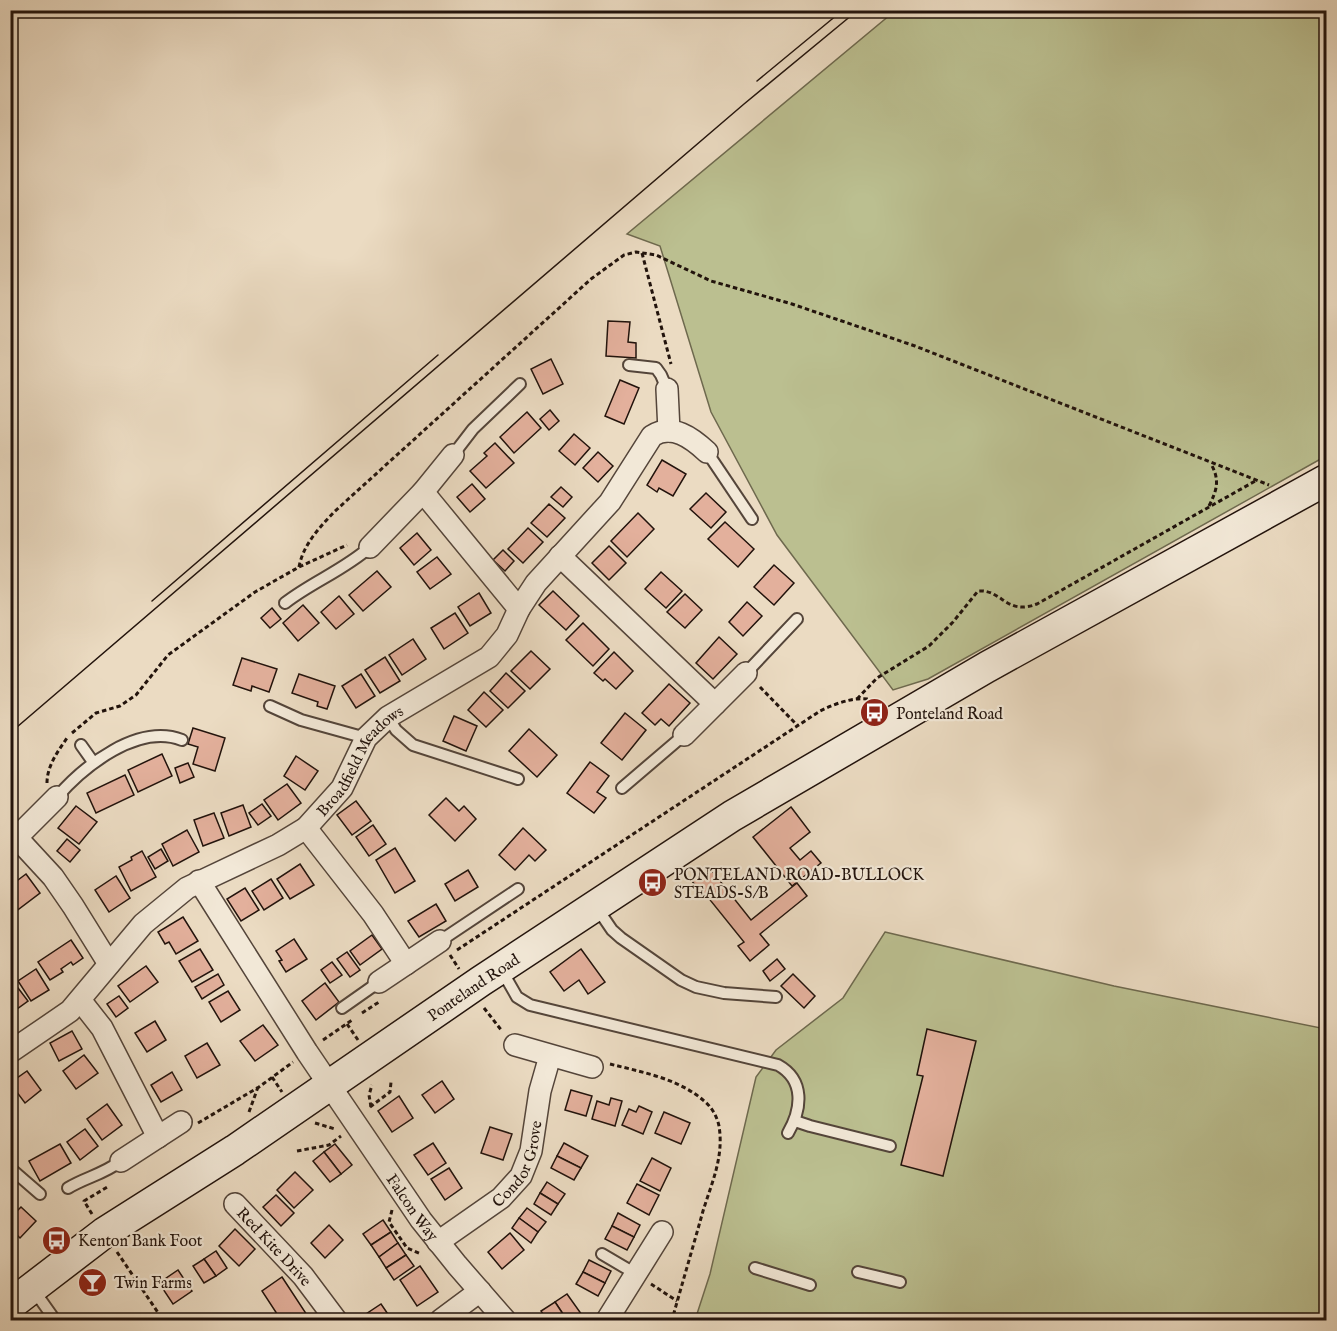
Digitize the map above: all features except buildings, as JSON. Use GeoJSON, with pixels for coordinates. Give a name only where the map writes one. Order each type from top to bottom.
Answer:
{"type":"FeatureCollection","features":[{"type":"Feature","properties":{"kind":"main road","name":"Ponteland Road"},"geometry":{"type":"LineString","coordinates":[[21,1296],[109,1240],[235,1150],[500,968],[732,816],[987,667],[1326,480]]}},
{"type":"Feature","properties":{"kind":"street"},"geometry":{"type":"LineString","coordinates":[[667,389],[669,430],[687,436],[707,452]]}},
{"type":"Feature","properties":{"kind":"street","name":"Broadfield Meadows"},"geometry":{"type":"LineString","coordinates":[[10,1052],[57,1022],[80,1000],[143,924],[180,894],[200,881],[278,845],[306,828],[342,788],[366,738],[388,717],[489,657],[507,635],[519,609],[536,584],[610,502],[647,442],[657,433],[669,430]]}},
{"type":"Feature","properties":{"kind":"street"},"geometry":{"type":"LineString","coordinates":[[370,547],[423,492],[453,455]]}},
{"type":"Feature","properties":{"kind":"street"},"geometry":{"type":"LineString","coordinates":[[423,492],[519,609]]}},
{"type":"Feature","properties":{"kind":"street"},"geometry":{"type":"LineString","coordinates":[[560,556],[714,704]]}},
{"type":"Feature","properties":{"kind":"street"},"geometry":{"type":"LineString","coordinates":[[684,735],[714,704],[752,680]]}},
{"type":"Feature","properties":{"kind":"street"},"geometry":{"type":"LineString","coordinates":[[57,797],[14,841],[53,877],[109,964]]}},
{"type":"Feature","properties":{"kind":"street"},"geometry":{"type":"LineString","coordinates":[[306,828],[373,914],[406,964]]}},
{"type":"Feature","properties":{"kind":"street","name":"Falcon Way"},"geometry":{"type":"LineString","coordinates":[[200,881],[330,1085],[438,1242],[506,1320]]}},
{"type":"Feature","properties":{"kind":"street"},"geometry":{"type":"LineString","coordinates":[[380,992],[406,964],[441,951]]}},
{"type":"Feature","properties":{"kind":"street"},"geometry":{"type":"LineString","coordinates":[[80,1000],[102,1028],[158,1137]]}},
{"type":"Feature","properties":{"kind":"street"},"geometry":{"type":"LineString","coordinates":[[515,1045],[592,1067]]}},
{"type":"Feature","properties":{"kind":"street","name":"Condor Grove"},"geometry":{"type":"LineString","coordinates":[[438,1242],[501,1198],[520,1176],[531,1151],[540,1091],[550,1056]]}},
{"type":"Feature","properties":{"kind":"street"},"geometry":{"type":"LineString","coordinates":[[121,1161],[181,1122]]}},
{"type":"Feature","properties":{"kind":"street","name":"Red Kite Drive"},"geometry":{"type":"LineString","coordinates":[[235,1204],[303,1276],[336,1320]]}},
{"type":"Feature","properties":{"kind":"street"},"geometry":{"type":"LineString","coordinates":[[607,1320],[662,1232]]}},
{"type":"Feature","properties":{"kind":"street"},"geometry":{"type":"LineString","coordinates":[[441,1320],[480,1291]]}},
{"type":"Feature","properties":{"kind":"lane"},"geometry":{"type":"LineString","coordinates":[[629,365],[656,368],[667,389]]}},
{"type":"Feature","properties":{"kind":"lane"},"geometry":{"type":"LineString","coordinates":[[453,455],[473,429],[520,384]]}},
{"type":"Feature","properties":{"kind":"lane"},"geometry":{"type":"LineString","coordinates":[[707,452],[752,519]]}},
{"type":"Feature","properties":{"kind":"lane"},"geometry":{"type":"LineString","coordinates":[[285,603],[346,566],[370,547]]}},
{"type":"Feature","properties":{"kind":"lane"},"geometry":{"type":"LineString","coordinates":[[752,680],[797,619]]}},
{"type":"Feature","properties":{"kind":"lane"},"geometry":{"type":"LineString","coordinates":[[270,705],[302,720],[366,738]]}},
{"type":"Feature","properties":{"kind":"lane"},"geometry":{"type":"LineString","coordinates":[[388,717],[396,730],[413,745],[518,780]]}},
{"type":"Feature","properties":{"kind":"lane"},"geometry":{"type":"LineString","coordinates":[[57,797],[76,775],[93,762],[131,744],[153,736],[164,735],[182,740]]}},
{"type":"Feature","properties":{"kind":"lane"},"geometry":{"type":"LineString","coordinates":[[621,788],[684,735]]}},
{"type":"Feature","properties":{"kind":"lane"},"geometry":{"type":"LineString","coordinates":[[81,745],[93,762]]}},
{"type":"Feature","properties":{"kind":"lane"},"geometry":{"type":"LineString","coordinates":[[441,951],[518,889]]}},
{"type":"Feature","properties":{"kind":"lane"},"geometry":{"type":"LineString","coordinates":[[596,905],[612,930],[621,938],[681,980],[712,991],[776,997]]}},
{"type":"Feature","properties":{"kind":"lane"},"geometry":{"type":"LineString","coordinates":[[500,968],[517,997],[530,1005],[778,1065],[787,1070],[798,1088],[799,1099],[795,1121],[788,1133]]}},
{"type":"Feature","properties":{"kind":"lane"},"geometry":{"type":"LineString","coordinates":[[342,1008],[380,992]]}},
{"type":"Feature","properties":{"kind":"lane"},"geometry":{"type":"LineString","coordinates":[[795,1121],[890,1146]]}},
{"type":"Feature","properties":{"kind":"lane"},"geometry":{"type":"LineString","coordinates":[[68,1188],[99,1175],[121,1161]]}},
{"type":"Feature","properties":{"kind":"lane"},"geometry":{"type":"LineString","coordinates":[[10,1168],[40,1194]]}},
{"type":"Feature","properties":{"kind":"lane"},"geometry":{"type":"LineString","coordinates":[[602,1254],[636,1274]]}},
{"type":"Feature","properties":{"kind":"lane"},"geometry":{"type":"LineString","coordinates":[[755,1268],[810,1285]]}},
{"type":"Feature","properties":{"kind":"lane"},"geometry":{"type":"LineString","coordinates":[[858,1272],[900,1282]]}},
{"type":"Feature","properties":{"kind":"lane"},"geometry":{"type":"LineString","coordinates":[[21,1296],[55,1320]]}},
{"type":"Feature","properties":{"kind":"path"},"geometry":{"type":"LineString","coordinates":[[642,252],[671,362],[672,383],[667,389]]}},
{"type":"Feature","properties":{"kind":"path"},"geometry":{"type":"LineString","coordinates":[[298,567],[308,543],[334,512],[440,414],[591,279],[624,255],[642,252],[664,258],[711,281],[792,304],[915,346],[1277,488],[1287,503]]}},
{"type":"Feature","properties":{"kind":"path"},"geometry":{"type":"LineString","coordinates":[[1209,507],[1218,484],[1215,471],[1210,463]]}},
{"type":"Feature","properties":{"kind":"path"},"geometry":{"type":"LineString","coordinates":[[857,699],[877,678],[929,646],[978,591],[988,592],[1014,607],[1029,607],[1257,480]]}},
{"type":"Feature","properties":{"kind":"path"},"geometry":{"type":"LineString","coordinates":[[57,797],[47,784],[47,774],[59,749],[81,724],[104,709],[120,706],[142,690],[168,655],[178,646],[255,592],[298,567],[350,544],[370,547]]}},
{"type":"Feature","properties":{"kind":"path"},"geometry":{"type":"LineString","coordinates":[[752,680],[798,726]]}},
{"type":"Feature","properties":{"kind":"path"},"geometry":{"type":"LineString","coordinates":[[441,951],[575,871],[831,706],[857,699],[876,700],[909,713]]}},
{"type":"Feature","properties":{"kind":"path"},"geometry":{"type":"LineString","coordinates":[[318,1044],[380,992]]}},
{"type":"Feature","properties":{"kind":"path"},"geometry":{"type":"LineString","coordinates":[[482,1005],[496,1025],[515,1045]]}},
{"type":"Feature","properties":{"kind":"path"},"geometry":{"type":"LineString","coordinates":[[181,1122],[202,1122],[296,1060]]}},
{"type":"Feature","properties":{"kind":"path"},"geometry":{"type":"LineString","coordinates":[[592,1067],[602,1062],[666,1079],[702,1099],[716,1116],[720,1137],[718,1164],[672,1320]]}},
{"type":"Feature","properties":{"kind":"path"},"geometry":{"type":"LineString","coordinates":[[371,1107],[390,1092],[391,1082]]}},
{"type":"Feature","properties":{"kind":"path"},"geometry":{"type":"LineString","coordinates":[[297,1151],[329,1145],[341,1136]]}},
{"type":"Feature","properties":{"kind":"path"},"geometry":{"type":"LineString","coordinates":[[111,1185],[84,1201],[163,1320]]}},
{"type":"Feature","properties":{"kind":"path"},"geometry":{"type":"LineString","coordinates":[[636,1274],[677,1301]]}},
{"type":"Feature","properties":{"kind":"green space"},"geometry":{"type":"Polygon","coordinates":[[[896,10],[1326,11],[1326,456],[928,679],[893,690],[777,535],[711,412],[660,246],[627,234],[896,10]]]}},
{"type":"Feature","properties":{"kind":"green space"},"geometry":{"type":"Polygon","coordinates":[[[885,932],[1114,986],[1326,1029],[1326,1320],[695,1320],[710,1274],[756,1077],[776,1050],[843,998],[885,932]]]}},
{"type":"Feature","properties":{"kind":"tram line"},"geometry":{"type":"LineString","coordinates":[[757,81],[843,10]]}},
{"type":"Feature","properties":{"kind":"tram line"},"geometry":{"type":"LineString","coordinates":[[10,733],[744,104],[858,10]]}},
{"type":"Feature","properties":{"kind":"tram line"},"geometry":{"type":"LineString","coordinates":[[152,601],[438,355]]}},
{"type":"Feature","properties":{"kind":"place","name":"Ponteland Road"},"geometry":{"type":"Point","coordinates":[875,713]}},
{"type":"Feature","properties":{"kind":"place","name":"PONTELAND ROAD-BULLOCK STEADS-S/B"},"geometry":{"type":"Point","coordinates":[653,883]}},
{"type":"Feature","properties":{"kind":"place","name":"Kenton Bank Foot"},"geometry":{"type":"Point","coordinates":[57,1240]}},
{"type":"Feature","properties":{"kind":"place","name":"Twin Farms"},"geometry":{"type":"Point","coordinates":[93,1282]}}]}
